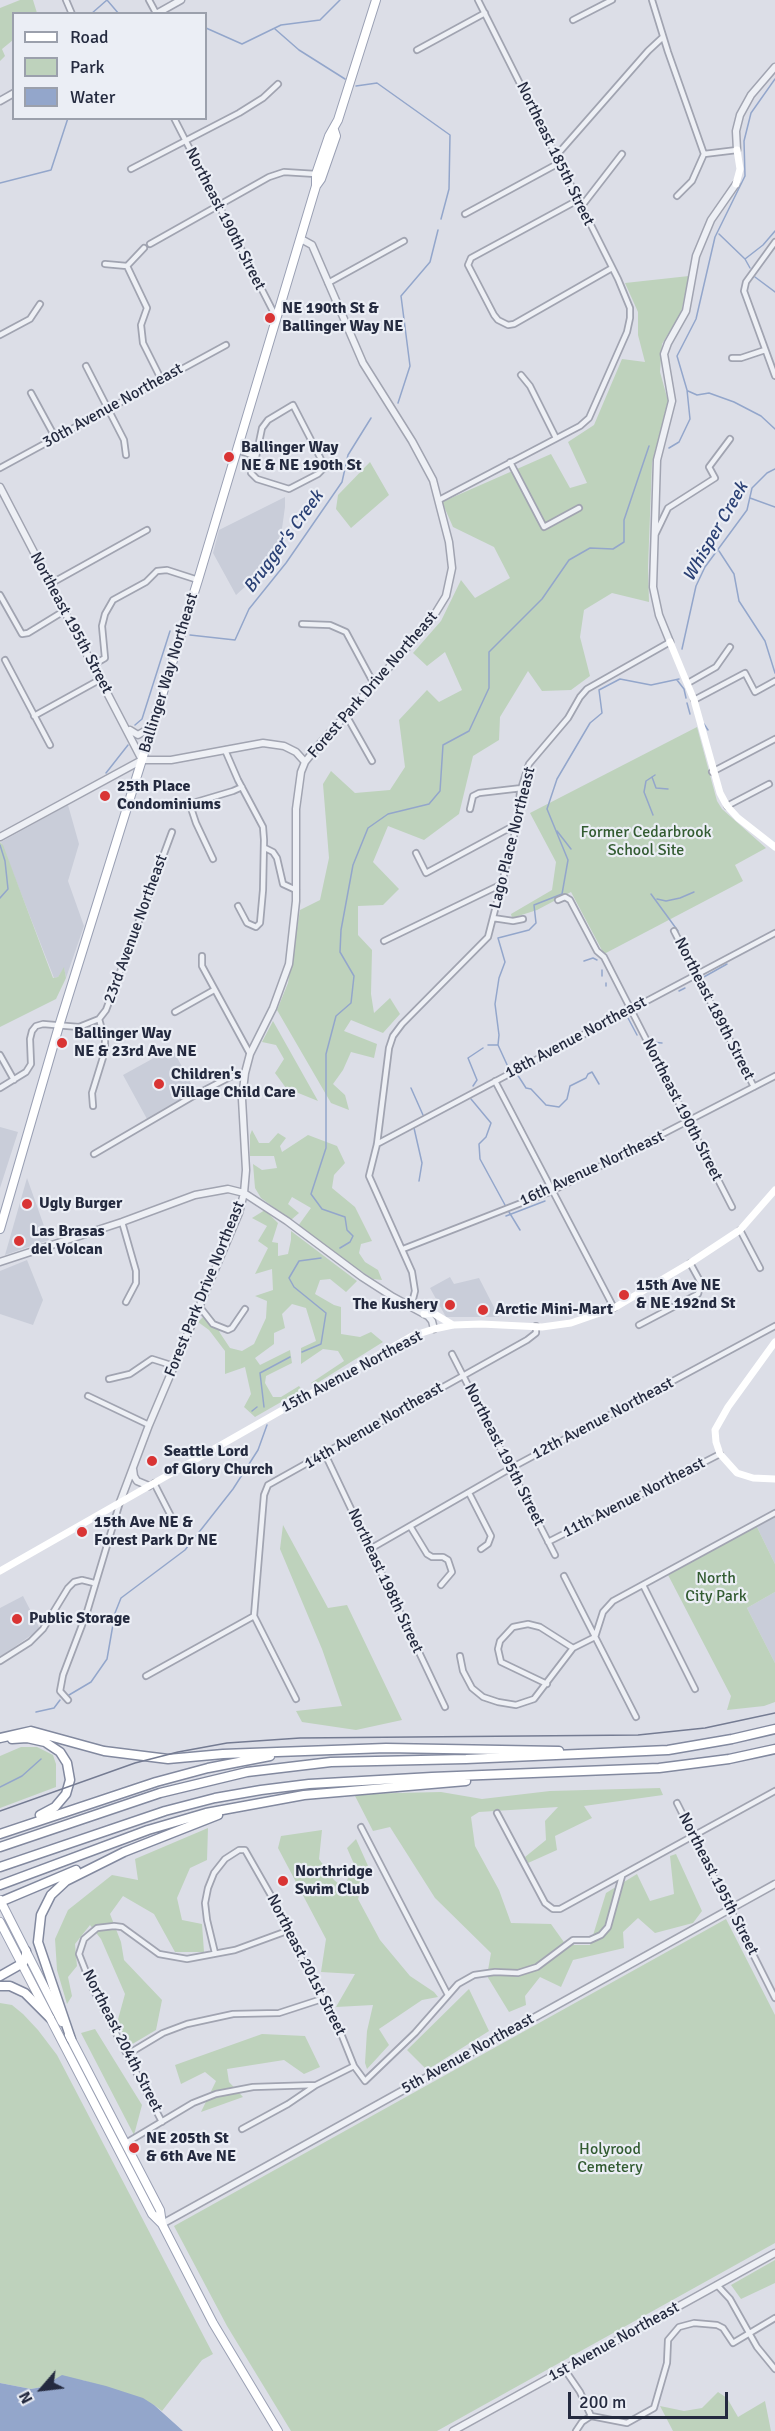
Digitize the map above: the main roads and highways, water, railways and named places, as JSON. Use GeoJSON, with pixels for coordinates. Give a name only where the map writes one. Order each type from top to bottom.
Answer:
{"type":"FeatureCollection","features":[{"type":"Feature","properties":{"kind":"highway"},"geometry":{"type":"LineString","coordinates":[[0,1847],[160,1793],[247,1772],[331,1762],[608,1754],[668,1750],[775,1729]]}},
{"type":"Feature","properties":{"kind":"highway"},"geometry":{"type":"LineString","coordinates":[[0,1738],[30,1731],[104,1751],[168,1759],[223,1754],[386,1748],[530,1750],[608,1754]]}},
{"type":"Feature","properties":{"kind":"highway"},"geometry":{"type":"LineString","coordinates":[[0,1743],[27,1738],[51,1744],[64,1757],[69,1779],[66,1794],[55,1808],[0,1833]]}},
{"type":"Feature","properties":{"kind":"highway"},"geometry":{"type":"LineString","coordinates":[[3,1867],[165,1811],[261,1790],[357,1781],[681,1766],[775,1749]]}},
{"type":"Feature","properties":{"kind":"highway"},"geometry":{"type":"LineString","coordinates":[[0,1833],[183,1774],[234,1762],[300,1752]]}},
{"type":"Feature","properties":{"kind":"highway"},"geometry":{"type":"LineString","coordinates":[[0,1885],[176,1821],[250,1805],[314,1793],[517,1775]]}},
{"type":"Feature","properties":{"kind":"highway"},"geometry":{"type":"LineString","coordinates":[[71,2039],[40,1951],[38,1933],[41,1916],[47,1902],[60,1886],[124,1852],[217,1815],[250,1805]]}},
{"type":"Feature","properties":{"kind":"highway"},"geometry":{"type":"LineString","coordinates":[[0,1902],[117,1852],[124,1852]]}},
{"type":"Feature","properties":{"kind":"highway"},"geometry":{"type":"LineString","coordinates":[[0,1977],[23,1964],[26,1951]]}},
{"type":"Feature","properties":{"kind":"highway"},"geometry":{"type":"LineString","coordinates":[[0,1986],[10,1986],[25,1993],[50,2018]]}},
{"type":"Feature","properties":{"kind":"main road"},"geometry":{"type":"LineString","coordinates":[[316,186],[316,174],[329,136],[334,130],[376,0]]}},
{"type":"Feature","properties":{"kind":"main road"},"geometry":{"type":"LineString","coordinates":[[316,186],[321,179],[336,136],[334,130]]}},
{"type":"Feature","properties":{"kind":"main road"},"geometry":{"type":"LineString","coordinates":[[736,184],[740,169],[737,150]]}},
{"type":"Feature","properties":{"kind":"main road","name":"Ballinger Way Northeast"},"geometry":{"type":"LineString","coordinates":[[0,1229],[59,1026],[238,450],[316,186]]}},
{"type":"Feature","properties":{"kind":"main road"},"geometry":{"type":"LineString","coordinates":[[670,642],[694,700],[712,772],[727,806],[775,847]]}},
{"type":"Feature","properties":{"kind":"main road","name":"15th Avenue Northeast"},"geometry":{"type":"LineString","coordinates":[[0,1571],[404,1340],[453,1325],[536,1326],[570,1323],[614,1308],[740,1230],[775,1190]]}},
{"type":"Feature","properties":{"kind":"main road"},"geometry":{"type":"LineString","coordinates":[[424,1314],[433,1313],[453,1325]]}},
{"type":"Feature","properties":{"kind":"main road"},"geometry":{"type":"LineString","coordinates":[[775,1342],[728,1407],[715,1430],[720,1454],[737,1473],[753,1478],[775,1479]]}},
{"type":"Feature","properties":{"kind":"main road"},"geometry":{"type":"LineString","coordinates":[[0,1902],[160,2210],[162,2224]]}},
{"type":"Feature","properties":{"kind":"main road"},"geometry":{"type":"LineString","coordinates":[[0,1922],[152,2214],[162,2224],[224,2344],[278,2431]]}},
{"type":"Feature","properties":{"kind":"main road"},"geometry":{"type":"LineString","coordinates":[[111,2136],[126,2143]]}},
{"type":"Feature","properties":{"kind":"main road"},"geometry":{"type":"LineString","coordinates":[[126,2143],[123,2150],[129,2170]]}},
{"type":"Feature","properties":{"kind":"water"},"geometry":{"type":"Polygon","coordinates":[[[62,2375],[143,2398],[183,2431],[0,2431],[0,2383],[31,2389],[42,2387],[62,2375]]]}},
{"type":"Feature","properties":{"kind":"waterway"},"geometry":{"type":"LineString","coordinates":[[93,12],[107,0],[117,12]]}},
{"type":"Feature","properties":{"kind":"waterway"},"geometry":{"type":"LineString","coordinates":[[207,28],[242,44],[281,25],[320,20],[340,0]]}},
{"type":"Feature","properties":{"kind":"waterway"},"geometry":{"type":"LineString","coordinates":[[275,29],[299,50],[345,79]]}},
{"type":"Feature","properties":{"kind":"waterway"},"geometry":{"type":"LineString","coordinates":[[669,448],[679,442],[690,419],[687,390],[677,356],[696,319],[715,237],[745,176],[744,141],[751,113],[775,79]]}},
{"type":"Feature","properties":{"kind":"waterway"},"geometry":{"type":"LineString","coordinates":[[356,86],[377,83],[450,135],[449,189],[441,219]]}},
{"type":"Feature","properties":{"kind":"waterway"},"geometry":{"type":"LineString","coordinates":[[0,183],[51,170],[67,120]]}},
{"type":"Feature","properties":{"kind":"waterway"},"geometry":{"type":"LineString","coordinates":[[398,403],[410,366],[401,296],[430,262],[438,230]]}},
{"type":"Feature","properties":{"kind":"waterway"},"geometry":{"type":"LineString","coordinates":[[745,259],[763,245],[775,231]]}},
{"type":"Feature","properties":{"kind":"waterway"},"geometry":{"type":"LineString","coordinates":[[719,234],[745,259],[750,268]]}},
{"type":"Feature","properties":{"kind":"waterway"},"geometry":{"type":"LineString","coordinates":[[755,277],[775,292]]}},
{"type":"Feature","properties":{"kind":"waterway","name":"Whisper Creek"},"geometry":{"type":"LineString","coordinates":[[688,391],[697,395],[709,393],[734,402],[761,416],[775,429]]}},
{"type":"Feature","properties":{"kind":"waterway","name":"Brugger's Creek"},"geometry":{"type":"LineString","coordinates":[[190,635],[235,640],[249,609],[286,563],[342,482],[348,455],[371,418]]}},
{"type":"Feature","properties":{"kind":"waterway"},"geometry":{"type":"LineString","coordinates":[[340,1248],[350,1242],[353,1236],[347,1230],[345,1217],[322,1209],[311,1194],[326,1148],[326,1054],[336,1016],[351,1003],[354,976],[340,952],[341,930],[353,865],[368,828],[388,814],[429,804],[440,791],[443,745],[469,731],[489,688],[489,652],[542,599],[569,560],[590,548],[613,549],[624,542],[624,520],[649,446]]}},
{"type":"Feature","properties":{"kind":"waterway","name":"Whisper Creek"},"geometry":{"type":"LineString","coordinates":[[682,649],[696,586],[705,567],[747,510],[752,488],[767,473],[775,469]]}},
{"type":"Feature","properties":{"kind":"waterway"},"geometry":{"type":"LineString","coordinates":[[750,498],[775,507]]}},
{"type":"Feature","properties":{"kind":"waterway"},"geometry":{"type":"LineString","coordinates":[[719,551],[734,574],[739,601],[765,641],[775,673]]}},
{"type":"Feature","properties":{"kind":"waterway","name":"Brugger's Creek"},"geometry":{"type":"LineString","coordinates":[[135,725],[142,719],[170,631]]}},
{"type":"Feature","properties":{"kind":"waterway","name":"Whisper Creek"},"geometry":{"type":"LineString","coordinates":[[488,1045],[498,1045],[499,1035],[495,1004],[499,978],[505,962],[498,938],[529,930],[536,923],[534,905],[562,894],[568,860],[547,809],[557,779],[590,723],[602,713],[599,690],[620,679],[651,685],[679,679]]}},
{"type":"Feature","properties":{"kind":"waterway"},"geometry":{"type":"LineString","coordinates":[[677,680],[684,689],[686,698]]}},
{"type":"Feature","properties":{"kind":"waterway"},"geometry":{"type":"LineString","coordinates":[[687,703],[690,714]]}},
{"type":"Feature","properties":{"kind":"waterway"},"geometry":{"type":"LineString","coordinates":[[704,724],[708,730]]}},
{"type":"Feature","properties":{"kind":"waterway","name":"Brugger's Creek"},"geometry":{"type":"LineString","coordinates":[[106,773],[128,745]]}},
{"type":"Feature","properties":{"kind":"waterway"},"geometry":{"type":"LineString","coordinates":[[653,815],[644,792],[646,781],[655,775]]}},
{"type":"Feature","properties":{"kind":"waterway"},"geometry":{"type":"LineString","coordinates":[[652,777],[656,788],[668,789]]}},
{"type":"Feature","properties":{"kind":"waterway","name":"Whisper Creek"},"geometry":{"type":"LineString","coordinates":[[557,831],[571,849]]}},
{"type":"Feature","properties":{"kind":"waterway","name":"Brugger's Creek"},"geometry":{"type":"LineString","coordinates":[[0,845],[5,861],[8,889],[0,898]]}},
{"type":"Feature","properties":{"kind":"waterway"},"geometry":{"type":"LineString","coordinates":[[657,899],[666,901],[694,892]]}},
{"type":"Feature","properties":{"kind":"waterway"},"geometry":{"type":"LineString","coordinates":[[651,894],[678,931]]}},
{"type":"Feature","properties":{"kind":"waterway"},"geometry":{"type":"LineString","coordinates":[[584,961],[593,958],[597,960]]}},
{"type":"Feature","properties":{"kind":"waterway"},"geometry":{"type":"LineString","coordinates":[[705,983],[702,978],[727,964]]}},
{"type":"Feature","properties":{"kind":"waterway"},"geometry":{"type":"LineString","coordinates":[[602,970],[602,976]]}},
{"type":"Feature","properties":{"kind":"waterway"},"geometry":{"type":"LineString","coordinates":[[679,991],[685,988]]}},
{"type":"Feature","properties":{"kind":"waterway"},"geometry":{"type":"LineString","coordinates":[[628,1018],[637,1035]]}},
{"type":"Feature","properties":{"kind":"waterway"},"geometry":{"type":"LineString","coordinates":[[597,1032],[607,1027]]}},
{"type":"Feature","properties":{"kind":"waterway"},"geometry":{"type":"LineString","coordinates":[[651,1042],[662,1043]]}},
{"type":"Feature","properties":{"kind":"waterway"},"geometry":{"type":"LineString","coordinates":[[651,1043],[654,1049]]}},
{"type":"Feature","properties":{"kind":"waterway","name":"Whisper Creek"},"geometry":{"type":"LineString","coordinates":[[498,1045],[509,1069]]}},
{"type":"Feature","properties":{"kind":"waterway","name":"Whisper Creek"},"geometry":{"type":"LineString","coordinates":[[473,1086],[477,1080],[468,1058],[483,1048]]}},
{"type":"Feature","properties":{"kind":"waterway"},"geometry":{"type":"LineString","coordinates":[[513,1076],[517,1074],[526,1088],[531,1089],[546,1105],[559,1107],[567,1099],[570,1086],[586,1078],[588,1074],[592,1072],[599,1084]]}},
{"type":"Feature","properties":{"kind":"waterway"},"geometry":{"type":"LineString","coordinates":[[411,1088],[423,1115]]}},
{"type":"Feature","properties":{"kind":"waterway"},"geometry":{"type":"LineString","coordinates":[[502,1089],[515,1114]]}},
{"type":"Feature","properties":{"kind":"waterway"},"geometry":{"type":"LineString","coordinates":[[471,1099],[491,1123],[486,1137],[479,1144],[480,1159],[505,1205]]}},
{"type":"Feature","properties":{"kind":"waterway"},"geometry":{"type":"LineString","coordinates":[[414,1128],[422,1163],[419,1181]]}},
{"type":"Feature","properties":{"kind":"waterway"},"geometry":{"type":"LineString","coordinates":[[523,1128],[526,1136]]}},
{"type":"Feature","properties":{"kind":"waterway"},"geometry":{"type":"LineString","coordinates":[[506,1216],[545,1201]]}},
{"type":"Feature","properties":{"kind":"waterway"},"geometry":{"type":"LineString","coordinates":[[509,1212],[520,1230]]}},
{"type":"Feature","properties":{"kind":"waterway"},"geometry":{"type":"LineString","coordinates":[[302,1352],[321,1344],[326,1313],[294,1287],[289,1278],[299,1261],[321,1258]]}},
{"type":"Feature","properties":{"kind":"waterway"},"geometry":{"type":"LineString","coordinates":[[264,1407],[260,1373],[290,1357]]}},
{"type":"Feature","properties":{"kind":"waterway"},"geometry":{"type":"LineString","coordinates":[[252,1411],[257,1407]]}},
{"type":"Feature","properties":{"kind":"waterway"},"geometry":{"type":"LineString","coordinates":[[69,1695],[91,1682],[107,1659],[115,1613],[121,1598],[185,1550],[233,1489],[258,1450],[267,1425]]}},
{"type":"Feature","properties":{"kind":"waterway"},"geometry":{"type":"LineString","coordinates":[[36,1712],[54,1708],[60,1700]]}},
{"type":"Feature","properties":{"kind":"waterway"},"geometry":{"type":"LineString","coordinates":[[0,1787],[22,1776],[41,1759]]}},
{"type":"Feature","properties":{"kind":"tram line"},"geometry":{"type":"LineString","coordinates":[[0,1811],[135,1763],[227,1743],[300,1738],[638,1735],[705,1728],[775,1713]]}},
{"type":"Feature","properties":{"kind":"place","name":"NE 190th St & Ballinger Way NE"},"geometry":{"type":"Point","coordinates":[270,318]}},
{"type":"Feature","properties":{"kind":"place","name":"Ballinger Way NE & NE 190th St"},"geometry":{"type":"Point","coordinates":[229,457]}},
{"type":"Feature","properties":{"kind":"place","name":"25th Place Condominiums"},"geometry":{"type":"Point","coordinates":[105,796]}},
{"type":"Feature","properties":{"kind":"place","name":"Ballinger Way NE & 23rd Ave NE"},"geometry":{"type":"Point","coordinates":[62,1043]}},
{"type":"Feature","properties":{"kind":"place","name":"Children's Village Child Care"},"geometry":{"type":"Point","coordinates":[159,1084]}},
{"type":"Feature","properties":{"kind":"place","name":"Ugly Burger"},"geometry":{"type":"Point","coordinates":[27,1204]}},
{"type":"Feature","properties":{"kind":"place","name":"Las Brasas del Volcan"},"geometry":{"type":"Point","coordinates":[19,1241]}},
{"type":"Feature","properties":{"kind":"place","name":"15th Ave NE & NE 192nd St"},"geometry":{"type":"Point","coordinates":[624,1295]}},
{"type":"Feature","properties":{"kind":"place","name":"The Kushery"},"geometry":{"type":"Point","coordinates":[450,1305]}},
{"type":"Feature","properties":{"kind":"place","name":"Arctic Mini-Mart"},"geometry":{"type":"Point","coordinates":[483,1310]}},
{"type":"Feature","properties":{"kind":"place","name":"Seattle Lord of Glory Church"},"geometry":{"type":"Point","coordinates":[152,1461]}},
{"type":"Feature","properties":{"kind":"place","name":"15th Ave NE & Forest Park Dr NE"},"geometry":{"type":"Point","coordinates":[82,1532]}},
{"type":"Feature","properties":{"kind":"place","name":"Public Storage"},"geometry":{"type":"Point","coordinates":[17,1619]}},
{"type":"Feature","properties":{"kind":"place","name":"Northridge Swim Club"},"geometry":{"type":"Point","coordinates":[283,1881]}},
{"type":"Feature","properties":{"kind":"place","name":"NE 205th St & 6th Ave NE"},"geometry":{"type":"Point","coordinates":[134,2148]}},
{"type":"Feature","properties":{"kind":"park label","name":"Former Cedarbrook School Site"},"geometry":{"type":"Point","coordinates":[646,842]}},
{"type":"Feature","properties":{"kind":"park label","name":"North City Park"},"geometry":{"type":"Point","coordinates":[716,1588]}},
{"type":"Feature","properties":{"kind":"park label","name":"Holyrood Cemetery"},"geometry":{"type":"Point","coordinates":[610,2159]}}]}
